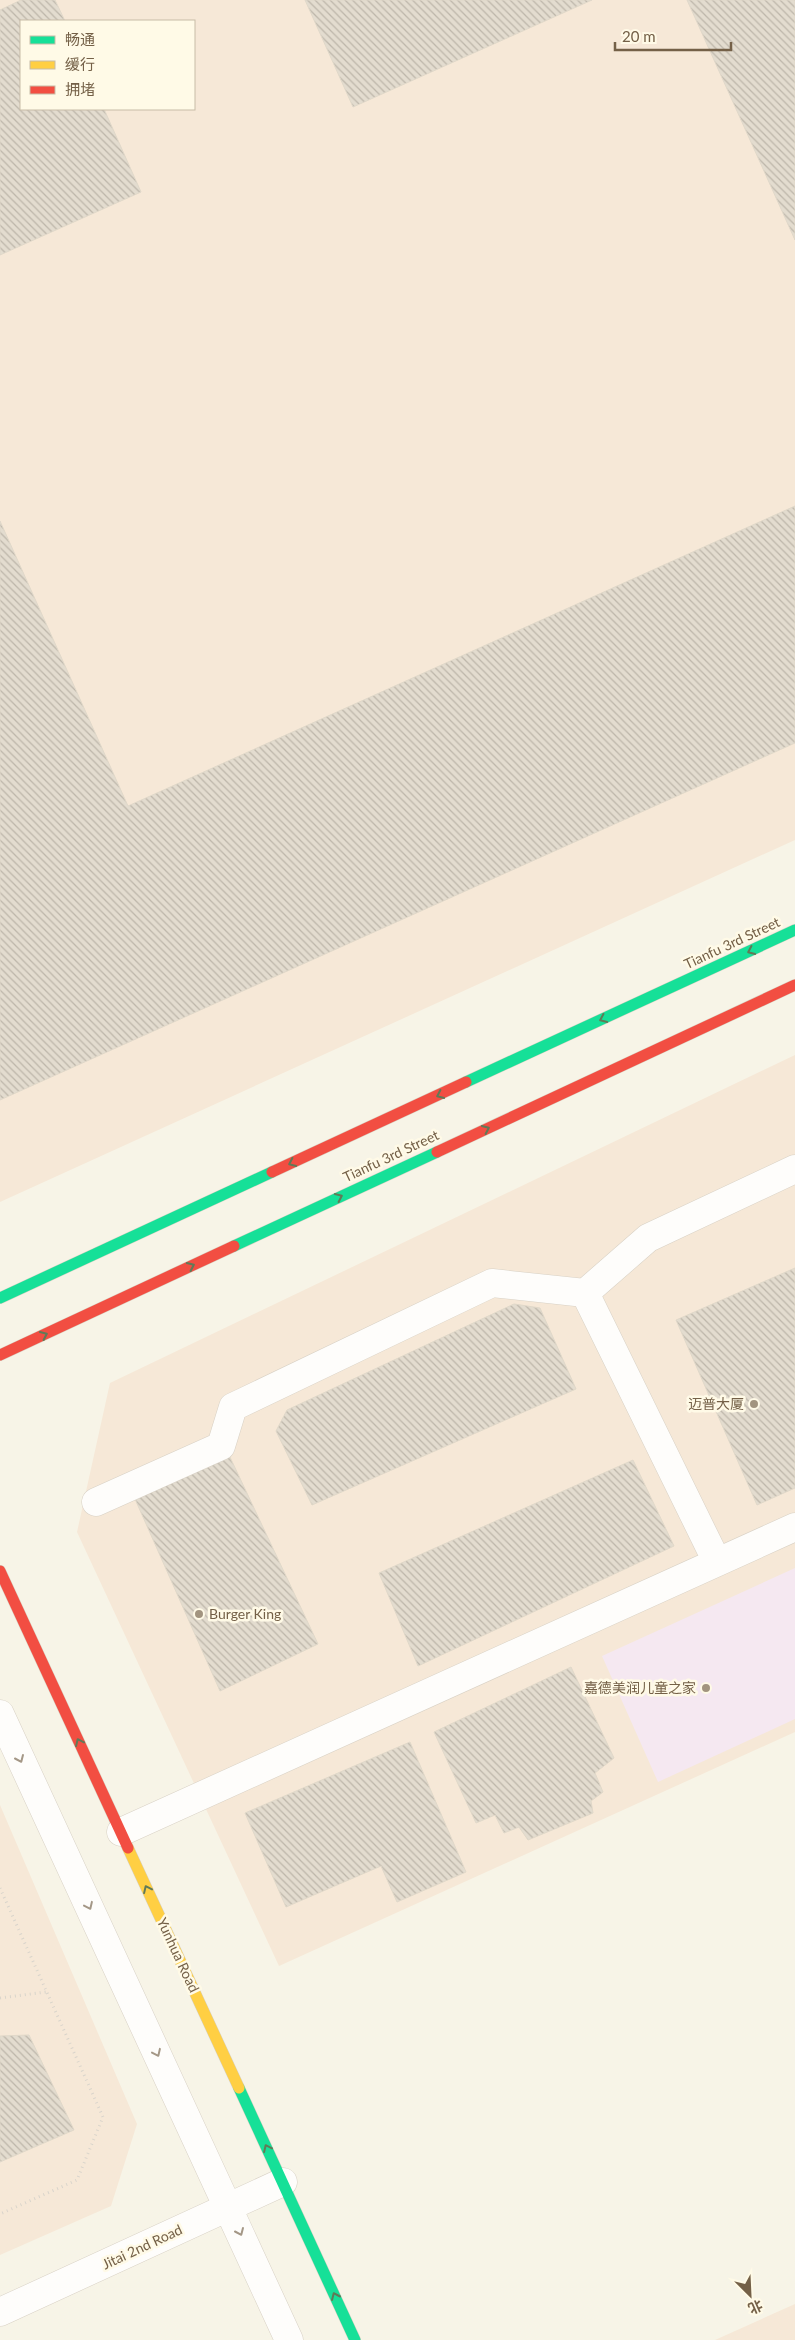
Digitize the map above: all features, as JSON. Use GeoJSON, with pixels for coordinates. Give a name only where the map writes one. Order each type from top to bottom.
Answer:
{"type":"FeatureCollection","features":[{"type":"Feature","properties":{"kind":"street","name":"Tianfu 3rd Street"},"geometry":{"type":"LineString","coordinates":[[0,1298],[795,930]]}},
{"type":"Feature","properties":{"kind":"street","name":"Tianfu 3rd Street"},"geometry":{"type":"LineString","coordinates":[[0,1355],[795,985]]}},
{"type":"Feature","properties":{"kind":"street"},"geometry":{"type":"LineString","coordinates":[[96,1502],[221,1446],[233,1407],[492,1283],[585,1294],[648,1238],[795,1169]]}},
{"type":"Feature","properties":{"kind":"street"},"geometry":{"type":"LineString","coordinates":[[585,1294],[717,1562]]}},
{"type":"Feature","properties":{"kind":"street"},"geometry":{"type":"LineString","coordinates":[[121,1832],[795,1527]]}},
{"type":"Feature","properties":{"kind":"street","name":"Yunhua Road"},"geometry":{"type":"LineString","coordinates":[[0,1571],[355,2340]]}},
{"type":"Feature","properties":{"kind":"street"},"geometry":{"type":"LineString","coordinates":[[0,1714],[289,2340]]}},
{"type":"Feature","properties":{"kind":"street","name":"Jitai 2nd Road"},"geometry":{"type":"LineString","coordinates":[[0,2312],[283,2182]]}},
{"type":"Feature","properties":{"kind":"path"},"geometry":{"type":"LineString","coordinates":[[0,1888],[102,2116],[77,2180],[0,2214]]}},
{"type":"Feature","properties":{"kind":"path"},"geometry":{"type":"LineString","coordinates":[[0,1998],[46,1992]]}},
{"type":"Feature","properties":{"kind":"shaded area"},"geometry":{"type":"Polygon","coordinates":[[[0,0],[795,0],[795,840],[0,1202],[0,0]]]}},
{"type":"Feature","properties":{"kind":"shaded area"},"geometry":{"type":"Polygon","coordinates":[[[795,1055],[795,1732],[279,1966],[77,1532],[110,1383],[795,1055]]]}},
{"type":"Feature","properties":{"kind":"shaded area","name":"嘉德美润儿童之家"},"geometry":{"type":"Polygon","coordinates":[[[795,1568],[795,1719],[658,1782],[602,1656],[795,1568]]]}},
{"type":"Feature","properties":{"kind":"shaded area"},"geometry":{"type":"Polygon","coordinates":[[[0,1805],[137,2124],[111,2206],[0,2255],[0,1805]]]}},
{"type":"Feature","properties":{"kind":"shaded area"},"geometry":{"type":"Polygon","coordinates":[[[795,2304],[795,2340],[715,2340],[795,2304]]]}},
{"type":"Feature","properties":{"kind":"building"},"geometry":{"type":"Polygon","coordinates":[[[21,0],[55,0],[65,20],[20,20],[20,110],[104,110],[141,192],[0,255],[0,10],[21,0]]]}},
{"type":"Feature","properties":{"kind":"building"},"geometry":{"type":"Polygon","coordinates":[[[305,0],[592,0],[353,107],[305,0]]]}},
{"type":"Feature","properties":{"kind":"building"},"geometry":{"type":"Polygon","coordinates":[[[687,0],[795,0],[795,240],[687,0]]]}},
{"type":"Feature","properties":{"kind":"building"},"geometry":{"type":"Polygon","coordinates":[[[795,506],[795,743],[0,1100],[0,521],[128,806],[795,506]]]}},
{"type":"Feature","properties":{"kind":"building","name":"迈普大厦"},"geometry":{"type":"Polygon","coordinates":[[[795,1268],[795,1488],[757,1505],[676,1320],[795,1268]]]}},
{"type":"Feature","properties":{"kind":"building"},"geometry":{"type":"Polygon","coordinates":[[[514,1304],[540,1308],[576,1389],[312,1505],[276,1431],[287,1410],[514,1304]]]}},
{"type":"Feature","properties":{"kind":"building"},"geometry":{"type":"Polygon","coordinates":[[[229,1455],[318,1644],[220,1691],[135,1499],[229,1455]]]}},
{"type":"Feature","properties":{"kind":"building"},"geometry":{"type":"Polygon","coordinates":[[[633,1460],[674,1546],[418,1666],[379,1573],[633,1460]]]}},
{"type":"Feature","properties":{"kind":"building"},"geometry":{"type":"Polygon","coordinates":[[[571,1667],[614,1758],[595,1773],[603,1792],[591,1801],[593,1813],[528,1840],[519,1827],[504,1833],[495,1815],[476,1823],[434,1732],[571,1667]]]}},
{"type":"Feature","properties":{"kind":"building"},"geometry":{"type":"Polygon","coordinates":[[[410,1742],[466,1872],[397,1902],[381,1866],[286,1907],[245,1813],[410,1742]]]}},
{"type":"Feature","properties":{"kind":"building"},"geometry":{"type":"Polygon","coordinates":[[[29,2035],[74,2130],[0,2162],[0,2036],[29,2035]]]}},
{"type":"Feature","properties":{"kind":"traffic: fast"},"geometry":{"type":"LineString","coordinates":[[466,1082],[795,930]]}},
{"type":"Feature","properties":{"kind":"traffic: fast"},"geometry":{"type":"LineString","coordinates":[[234,1246],[437,1152]]}},
{"type":"Feature","properties":{"kind":"traffic: fast"},"geometry":{"type":"LineString","coordinates":[[0,1298],[272,1172]]}},
{"type":"Feature","properties":{"kind":"traffic: fast"},"geometry":{"type":"LineString","coordinates":[[239,2088],[355,2340]]}},
{"type":"Feature","properties":{"kind":"traffic: slow"},"geometry":{"type":"LineString","coordinates":[[128,1848],[239,2088]]}},
{"type":"Feature","properties":{"kind":"traffic: jam"},"geometry":{"type":"LineString","coordinates":[[437,1152],[795,985]]}},
{"type":"Feature","properties":{"kind":"traffic: jam"},"geometry":{"type":"LineString","coordinates":[[272,1172],[466,1082]]}},
{"type":"Feature","properties":{"kind":"traffic: jam"},"geometry":{"type":"LineString","coordinates":[[0,1355],[234,1246]]}},
{"type":"Feature","properties":{"kind":"traffic: jam"},"geometry":{"type":"LineString","coordinates":[[0,1571],[128,1848]]}},
{"type":"Feature","properties":{"kind":"place","name":"迈普大厦"},"geometry":{"type":"Point","coordinates":[754,1404]}},
{"type":"Feature","properties":{"kind":"place","name":"Burger King"},"geometry":{"type":"Point","coordinates":[199,1614]}},
{"type":"Feature","properties":{"kind":"place","name":"嘉德美润儿童之家"},"geometry":{"type":"Point","coordinates":[706,1688]}}]}
